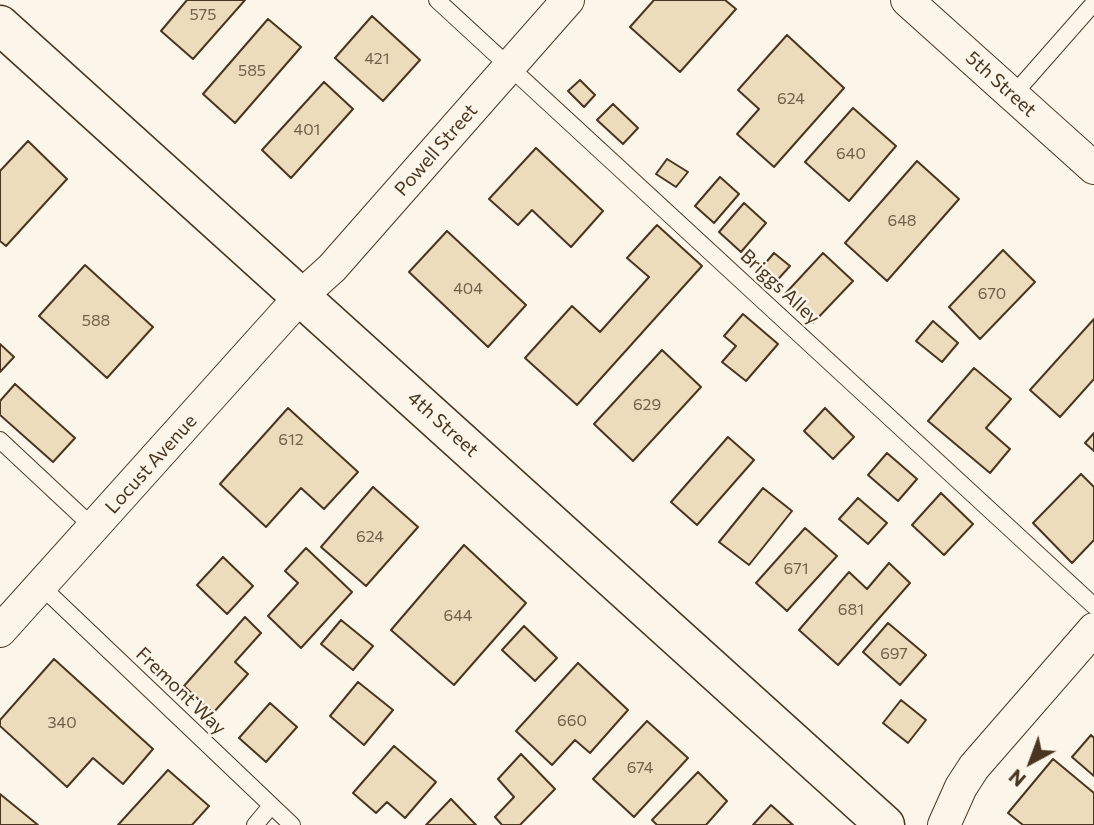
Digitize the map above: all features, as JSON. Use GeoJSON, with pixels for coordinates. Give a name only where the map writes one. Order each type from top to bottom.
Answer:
{"type":"FeatureCollection","features":[{"type":"Feature","properties":{"kind":"main road","name":"4th Street"},"geometry":{"type":"LineString","coordinates":[[0,25],[885,825]]}},
{"type":"Feature","properties":{"kind":"street","name":"Powell Street"},"geometry":{"type":"LineString","coordinates":[[301,296],[332,268],[568,0]]}},
{"type":"Feature","properties":{"kind":"street","name":"5th Street"},"geometry":{"type":"LineString","coordinates":[[907,0],[1094,168]]}},
{"type":"Feature","properties":{"kind":"street","name":"Locust Avenue"},"geometry":{"type":"LineString","coordinates":[[0,631],[301,296]]}},
{"type":"Feature","properties":{"kind":"street"},"geometry":{"type":"LineString","coordinates":[[944,825],[961,787],[974,767],[1094,629]]}},
{"type":"Feature","properties":{"kind":"lane","name":"Briggs Alley"},"geometry":{"type":"LineString","coordinates":[[437,0],[1094,606]]}},
{"type":"Feature","properties":{"kind":"lane"},"geometry":{"type":"LineString","coordinates":[[1013,95],[1094,3]]}},
{"type":"Feature","properties":{"kind":"lane"},"geometry":{"type":"LineString","coordinates":[[0,440],[93,527]]}},
{"type":"Feature","properties":{"kind":"lane","name":"Fremont Way"},"geometry":{"type":"LineString","coordinates":[[41,586],[292,825]]}},
{"type":"Feature","properties":{"kind":"lane"},"geometry":{"type":"LineString","coordinates":[[254,825],[271,806]]}},
{"type":"Feature","properties":{"kind":"building"},"geometry":{"type":"Polygon","coordinates":[[[187,0],[245,0],[193,59],[161,31],[187,0]]]}},
{"type":"Feature","properties":{"kind":"building"},"geometry":{"type":"Polygon","coordinates":[[[654,0],[725,0],[736,9],[680,72],[630,27],[654,0]]]}},
{"type":"Feature","properties":{"kind":"building"},"geometry":{"type":"Polygon","coordinates":[[[372,16],[420,60],[383,101],[335,58],[372,16]]]}},
{"type":"Feature","properties":{"kind":"building"},"geometry":{"type":"Polygon","coordinates":[[[268,19],[301,47],[235,123],[203,94],[268,19]]]}},
{"type":"Feature","properties":{"kind":"building"},"geometry":{"type":"Polygon","coordinates":[[[787,35],[844,88],[774,167],[737,134],[759,109],[738,90],[787,35]]]}},
{"type":"Feature","properties":{"kind":"building"},"geometry":{"type":"Polygon","coordinates":[[[580,80],[595,95],[584,107],[568,91],[580,80]]]}},
{"type":"Feature","properties":{"kind":"building"},"geometry":{"type":"Polygon","coordinates":[[[324,82],[353,109],[291,178],[262,150],[324,82]]]}},
{"type":"Feature","properties":{"kind":"building"},"geometry":{"type":"Polygon","coordinates":[[[613,104],[638,128],[623,144],[597,120],[613,104]]]}},
{"type":"Feature","properties":{"kind":"building"},"geometry":{"type":"Polygon","coordinates":[[[853,108],[896,146],[849,201],[805,162],[853,108]]]}},
{"type":"Feature","properties":{"kind":"building"},"geometry":{"type":"Polygon","coordinates":[[[28,141],[67,179],[6,246],[0,241],[0,171],[28,141]]]}},
{"type":"Feature","properties":{"kind":"building"},"geometry":{"type":"Polygon","coordinates":[[[536,148],[603,211],[571,247],[532,210],[518,225],[489,199],[536,148]]]}},
{"type":"Feature","properties":{"kind":"building"},"geometry":{"type":"Polygon","coordinates":[[[667,159],[688,172],[676,187],[656,174],[667,159]]]}},
{"type":"Feature","properties":{"kind":"building"},"geometry":{"type":"Polygon","coordinates":[[[917,161],[959,199],[887,281],[845,243],[917,161]]]}},
{"type":"Feature","properties":{"kind":"building"},"geometry":{"type":"Polygon","coordinates":[[[720,177],[739,194],[714,223],[695,206],[720,177]]]}},
{"type":"Feature","properties":{"kind":"building"},"geometry":{"type":"Polygon","coordinates":[[[744,203],[766,223],[741,252],[719,232],[744,203]]]}},
{"type":"Feature","properties":{"kind":"building"},"geometry":{"type":"Polygon","coordinates":[[[657,225],[702,266],[577,405],[525,358],[572,306],[600,332],[649,277],[627,258],[657,225]]]}},
{"type":"Feature","properties":{"kind":"building"},"geometry":{"type":"Polygon","coordinates":[[[447,231],[526,305],[488,347],[409,272],[447,231]]]}},
{"type":"Feature","properties":{"kind":"building"},"geometry":{"type":"Polygon","coordinates":[[[1003,250],[1035,282],[980,339],[949,307],[1003,250]]]}},
{"type":"Feature","properties":{"kind":"building"},"geometry":{"type":"Polygon","coordinates":[[[774,253],[790,266],[772,286],[757,273],[774,253]]]}},
{"type":"Feature","properties":{"kind":"building"},"geometry":{"type":"Polygon","coordinates":[[[823,253],[853,281],[813,323],[784,295],[823,253]]]}},
{"type":"Feature","properties":{"kind":"building"},"geometry":{"type":"Polygon","coordinates":[[[85,265],[153,327],[107,378],[39,316],[85,265]]]}},
{"type":"Feature","properties":{"kind":"building"},"geometry":{"type":"Polygon","coordinates":[[[743,314],[778,344],[746,381],[722,362],[736,346],[724,336],[743,314]]]}},
{"type":"Feature","properties":{"kind":"building"},"geometry":{"type":"Polygon","coordinates":[[[1094,319],[1094,379],[1060,417],[1030,390],[1094,319]]]}},
{"type":"Feature","properties":{"kind":"building"},"geometry":{"type":"Polygon","coordinates":[[[933,321],[958,343],[942,362],[916,341],[933,321]]]}},
{"type":"Feature","properties":{"kind":"building"},"geometry":{"type":"Polygon","coordinates":[[[0,344],[14,357],[0,372],[0,344]]]}},
{"type":"Feature","properties":{"kind":"building"},"geometry":{"type":"Polygon","coordinates":[[[662,350],[701,387],[633,461],[594,424],[662,350]]]}},
{"type":"Feature","properties":{"kind":"building"},"geometry":{"type":"Polygon","coordinates":[[[974,368],[1011,399],[986,428],[1010,449],[990,473],[928,421],[974,368]]]}},
{"type":"Feature","properties":{"kind":"building"},"geometry":{"type":"Polygon","coordinates":[[[15,384],[75,438],[53,462],[0,415],[0,401],[15,384]]]}},
{"type":"Feature","properties":{"kind":"building"},"geometry":{"type":"Polygon","coordinates":[[[288,408],[358,472],[324,509],[301,488],[266,527],[220,484],[288,408]]]}},
{"type":"Feature","properties":{"kind":"building"},"geometry":{"type":"Polygon","coordinates":[[[825,408],[854,437],[833,459],[804,431],[825,408]]]}},
{"type":"Feature","properties":{"kind":"building"},"geometry":{"type":"Polygon","coordinates":[[[1094,433],[1094,451],[1085,443],[1094,433]]]}},
{"type":"Feature","properties":{"kind":"building"},"geometry":{"type":"Polygon","coordinates":[[[728,437],[754,460],[697,525],[671,502],[728,437]]]}},
{"type":"Feature","properties":{"kind":"building"},"geometry":{"type":"Polygon","coordinates":[[[887,453],[917,479],[898,501],[868,475],[887,453]]]}},
{"type":"Feature","properties":{"kind":"building"},"geometry":{"type":"Polygon","coordinates":[[[1081,474],[1094,487],[1094,540],[1072,563],[1033,523],[1081,474]]]}},
{"type":"Feature","properties":{"kind":"building"},"geometry":{"type":"Polygon","coordinates":[[[373,487],[418,527],[366,586],[321,547],[373,487]]]}},
{"type":"Feature","properties":{"kind":"building"},"geometry":{"type":"Polygon","coordinates":[[[763,488],[792,511],[749,565],[719,542],[763,488]]]}},
{"type":"Feature","properties":{"kind":"building"},"geometry":{"type":"Polygon","coordinates":[[[941,493],[973,524],[944,555],[912,525],[941,493]]]}},
{"type":"Feature","properties":{"kind":"building"},"geometry":{"type":"Polygon","coordinates":[[[858,498],[887,523],[868,544],[839,519],[858,498]]]}},
{"type":"Feature","properties":{"kind":"building"},"geometry":{"type":"Polygon","coordinates":[[[805,528],[837,556],[787,611],[756,583],[805,528]]]}},
{"type":"Feature","properties":{"kind":"building"},"geometry":{"type":"Polygon","coordinates":[[[464,545],[526,603],[454,685],[391,630],[464,545]]]}},
{"type":"Feature","properties":{"kind":"building"},"geometry":{"type":"Polygon","coordinates":[[[306,548],[352,592],[301,648],[268,616],[298,583],[285,571],[306,548]]]}},
{"type":"Feature","properties":{"kind":"building"},"geometry":{"type":"Polygon","coordinates":[[[223,557],[253,586],[227,614],[197,585],[223,557]]]}},
{"type":"Feature","properties":{"kind":"building"},"geometry":{"type":"Polygon","coordinates":[[[889,563],[910,583],[838,665],[799,630],[849,572],[867,589],[889,563]]]}},
{"type":"Feature","properties":{"kind":"building"},"geometry":{"type":"Polygon","coordinates":[[[245,617],[261,633],[235,662],[248,674],[213,713],[184,686],[245,617]]]}},
{"type":"Feature","properties":{"kind":"building"},"geometry":{"type":"Polygon","coordinates":[[[341,620],[373,646],[353,670],[321,644],[341,620]]]}},
{"type":"Feature","properties":{"kind":"building"},"geometry":{"type":"Polygon","coordinates":[[[888,623],[926,655],[900,685],[863,652],[888,623]]]}},
{"type":"Feature","properties":{"kind":"building"},"geometry":{"type":"Polygon","coordinates":[[[524,626],[557,658],[535,681],[502,650],[524,626]]]}},
{"type":"Feature","properties":{"kind":"building"},"geometry":{"type":"Polygon","coordinates":[[[54,659],[153,749],[123,784],[93,758],[67,787],[0,726],[0,720],[54,659]]]}},
{"type":"Feature","properties":{"kind":"building"},"geometry":{"type":"Polygon","coordinates":[[[578,663],[628,710],[590,753],[575,740],[552,765],[516,731],[578,663]]]}},
{"type":"Feature","properties":{"kind":"building"},"geometry":{"type":"Polygon","coordinates":[[[358,682],[393,710],[364,745],[330,716],[358,682]]]}},
{"type":"Feature","properties":{"kind":"building"},"geometry":{"type":"Polygon","coordinates":[[[901,700],[926,720],[908,743],[883,723],[901,700]]]}},
{"type":"Feature","properties":{"kind":"building"},"geometry":{"type":"Polygon","coordinates":[[[270,703],[297,727],[266,762],[239,738],[270,703]]]}},
{"type":"Feature","properties":{"kind":"building"},"geometry":{"type":"Polygon","coordinates":[[[647,721],[688,758],[634,817],[593,779],[647,721]]]}},
{"type":"Feature","properties":{"kind":"building"},"geometry":{"type":"Polygon","coordinates":[[[1091,735],[1094,738],[1094,776],[1072,757],[1091,735]]]}},
{"type":"Feature","properties":{"kind":"building"},"geometry":{"type":"Polygon","coordinates":[[[394,746],[436,782],[405,818],[387,802],[376,813],[353,793],[394,746]]]}},
{"type":"Feature","properties":{"kind":"building"},"geometry":{"type":"Polygon","coordinates":[[[521,754],[555,789],[520,825],[502,825],[495,817],[514,797],[498,779],[521,754]]]}},
{"type":"Feature","properties":{"kind":"building"},"geometry":{"type":"Polygon","coordinates":[[[1053,759],[1094,793],[1094,825],[1023,825],[1008,813],[1053,759]]]}},
{"type":"Feature","properties":{"kind":"building"},"geometry":{"type":"Polygon","coordinates":[[[168,770],[209,806],[192,825],[118,825],[168,770]]]}},
{"type":"Feature","properties":{"kind":"building"},"geometry":{"type":"Polygon","coordinates":[[[698,772],[727,801],[706,825],[657,825],[652,820],[698,772]]]}},
{"type":"Feature","properties":{"kind":"building"},"geometry":{"type":"Polygon","coordinates":[[[0,794],[38,825],[0,825],[0,794]]]}},
{"type":"Feature","properties":{"kind":"building"},"geometry":{"type":"Polygon","coordinates":[[[451,799],[476,825],[426,825],[451,799]]]}},
{"type":"Feature","properties":{"kind":"building"},"geometry":{"type":"Polygon","coordinates":[[[771,805],[793,825],[753,825],[771,805]]]}}]}
